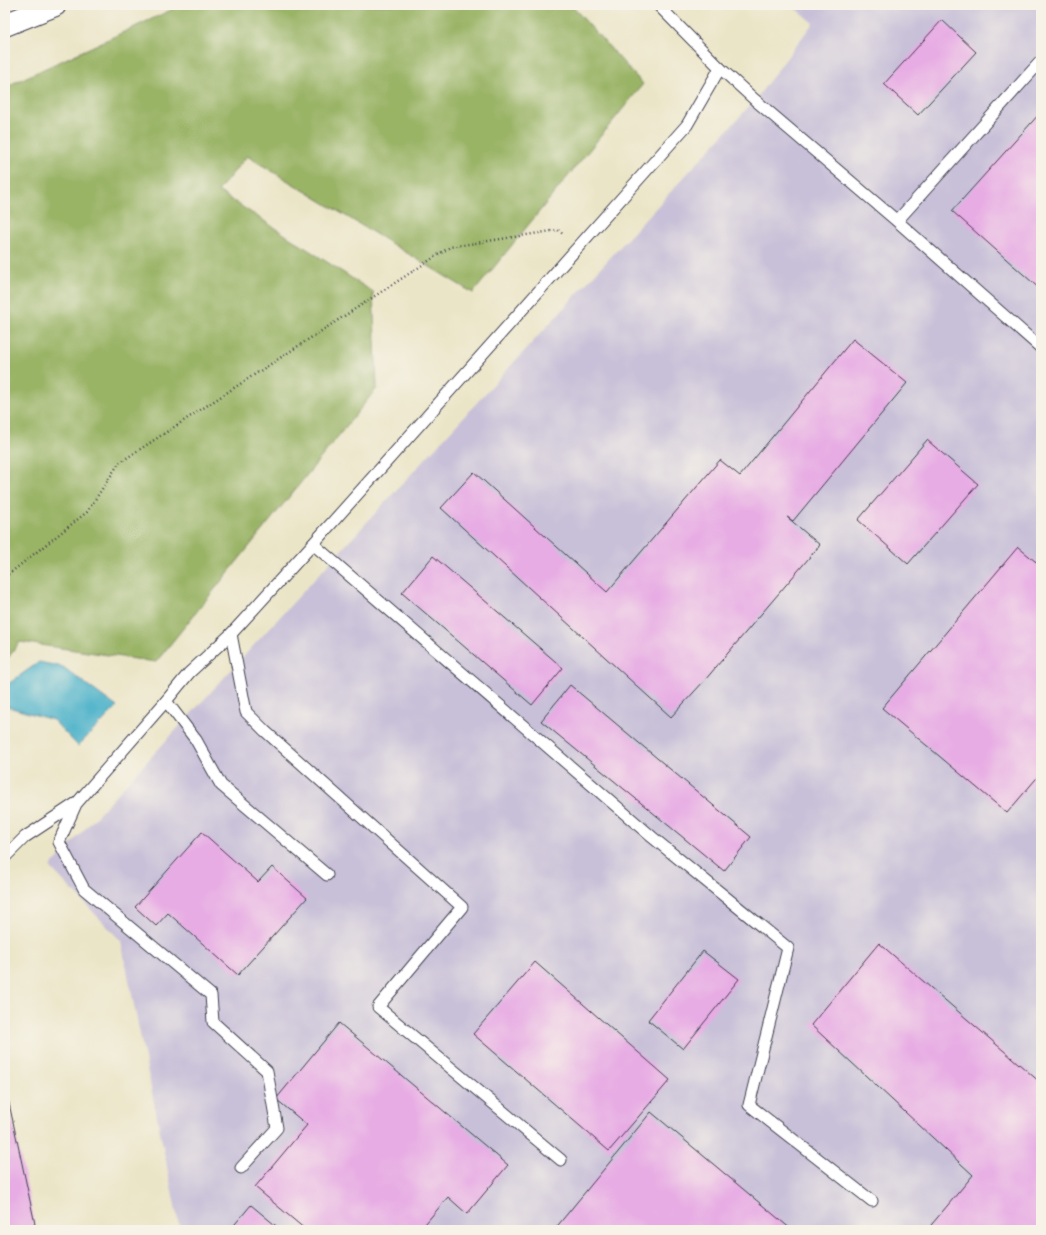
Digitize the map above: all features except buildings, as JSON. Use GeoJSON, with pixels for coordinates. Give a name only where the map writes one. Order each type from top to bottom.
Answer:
{"type":"FeatureCollection","features":[{"type":"Feature","properties":{"kind":"street"},"geometry":{"type":"LineString","coordinates":[[5,25],[55,5]]}},
{"type":"Feature","properties":{"kind":"lane"},"geometry":{"type":"LineString","coordinates":[[658,5],[720,68],[761,105],[897,220],[1041,348]]}},
{"type":"Feature","properties":{"kind":"lane"},"geometry":{"type":"LineString","coordinates":[[897,220],[1041,61]]}},
{"type":"Feature","properties":{"kind":"lane"},"geometry":{"type":"LineString","coordinates":[[5,857],[25,838],[76,804],[189,673],[231,634],[313,544],[687,125],[720,68]]}},
{"type":"Feature","properties":{"kind":"lane"},"geometry":{"type":"LineString","coordinates":[[313,544],[646,832],[788,948],[749,1105],[872,1201]]}},
{"type":"Feature","properties":{"kind":"lane"},"geometry":{"type":"LineString","coordinates":[[231,634],[246,712],[294,758],[462,907],[378,1007],[561,1160]]}},
{"type":"Feature","properties":{"kind":"lane"},"geometry":{"type":"LineString","coordinates":[[166,701],[196,740],[221,785],[327,875]]}},
{"type":"Feature","properties":{"kind":"lane"},"geometry":{"type":"LineString","coordinates":[[76,804],[59,842],[84,889],[211,995],[213,1022],[267,1071],[277,1128],[241,1168]]}},
{"type":"Feature","properties":{"kind":"path"},"geometry":{"type":"LineString","coordinates":[[5,577],[87,512],[119,463],[450,247],[558,230],[578,247]]}},
{"type":"Feature","properties":{"kind":"shaded area"},"geometry":{"type":"Polygon","coordinates":[[[791,5],[1041,5],[1041,1230],[180,1230],[121,941],[50,867],[755,100],[813,23],[791,5]]]}},
{"type":"Feature","properties":{"kind":"green space"},"geometry":{"type":"Polygon","coordinates":[[[182,5],[571,5],[643,84],[473,293],[247,156],[218,191],[373,292],[377,388],[156,662],[20,642],[5,662],[5,87],[182,5]]]}},
{"type":"Feature","properties":{"kind":"water"},"geometry":{"type":"Polygon","coordinates":[[[39,662],[63,667],[117,707],[78,746],[53,720],[5,706],[5,688],[8,684],[39,662]]]}}]}
